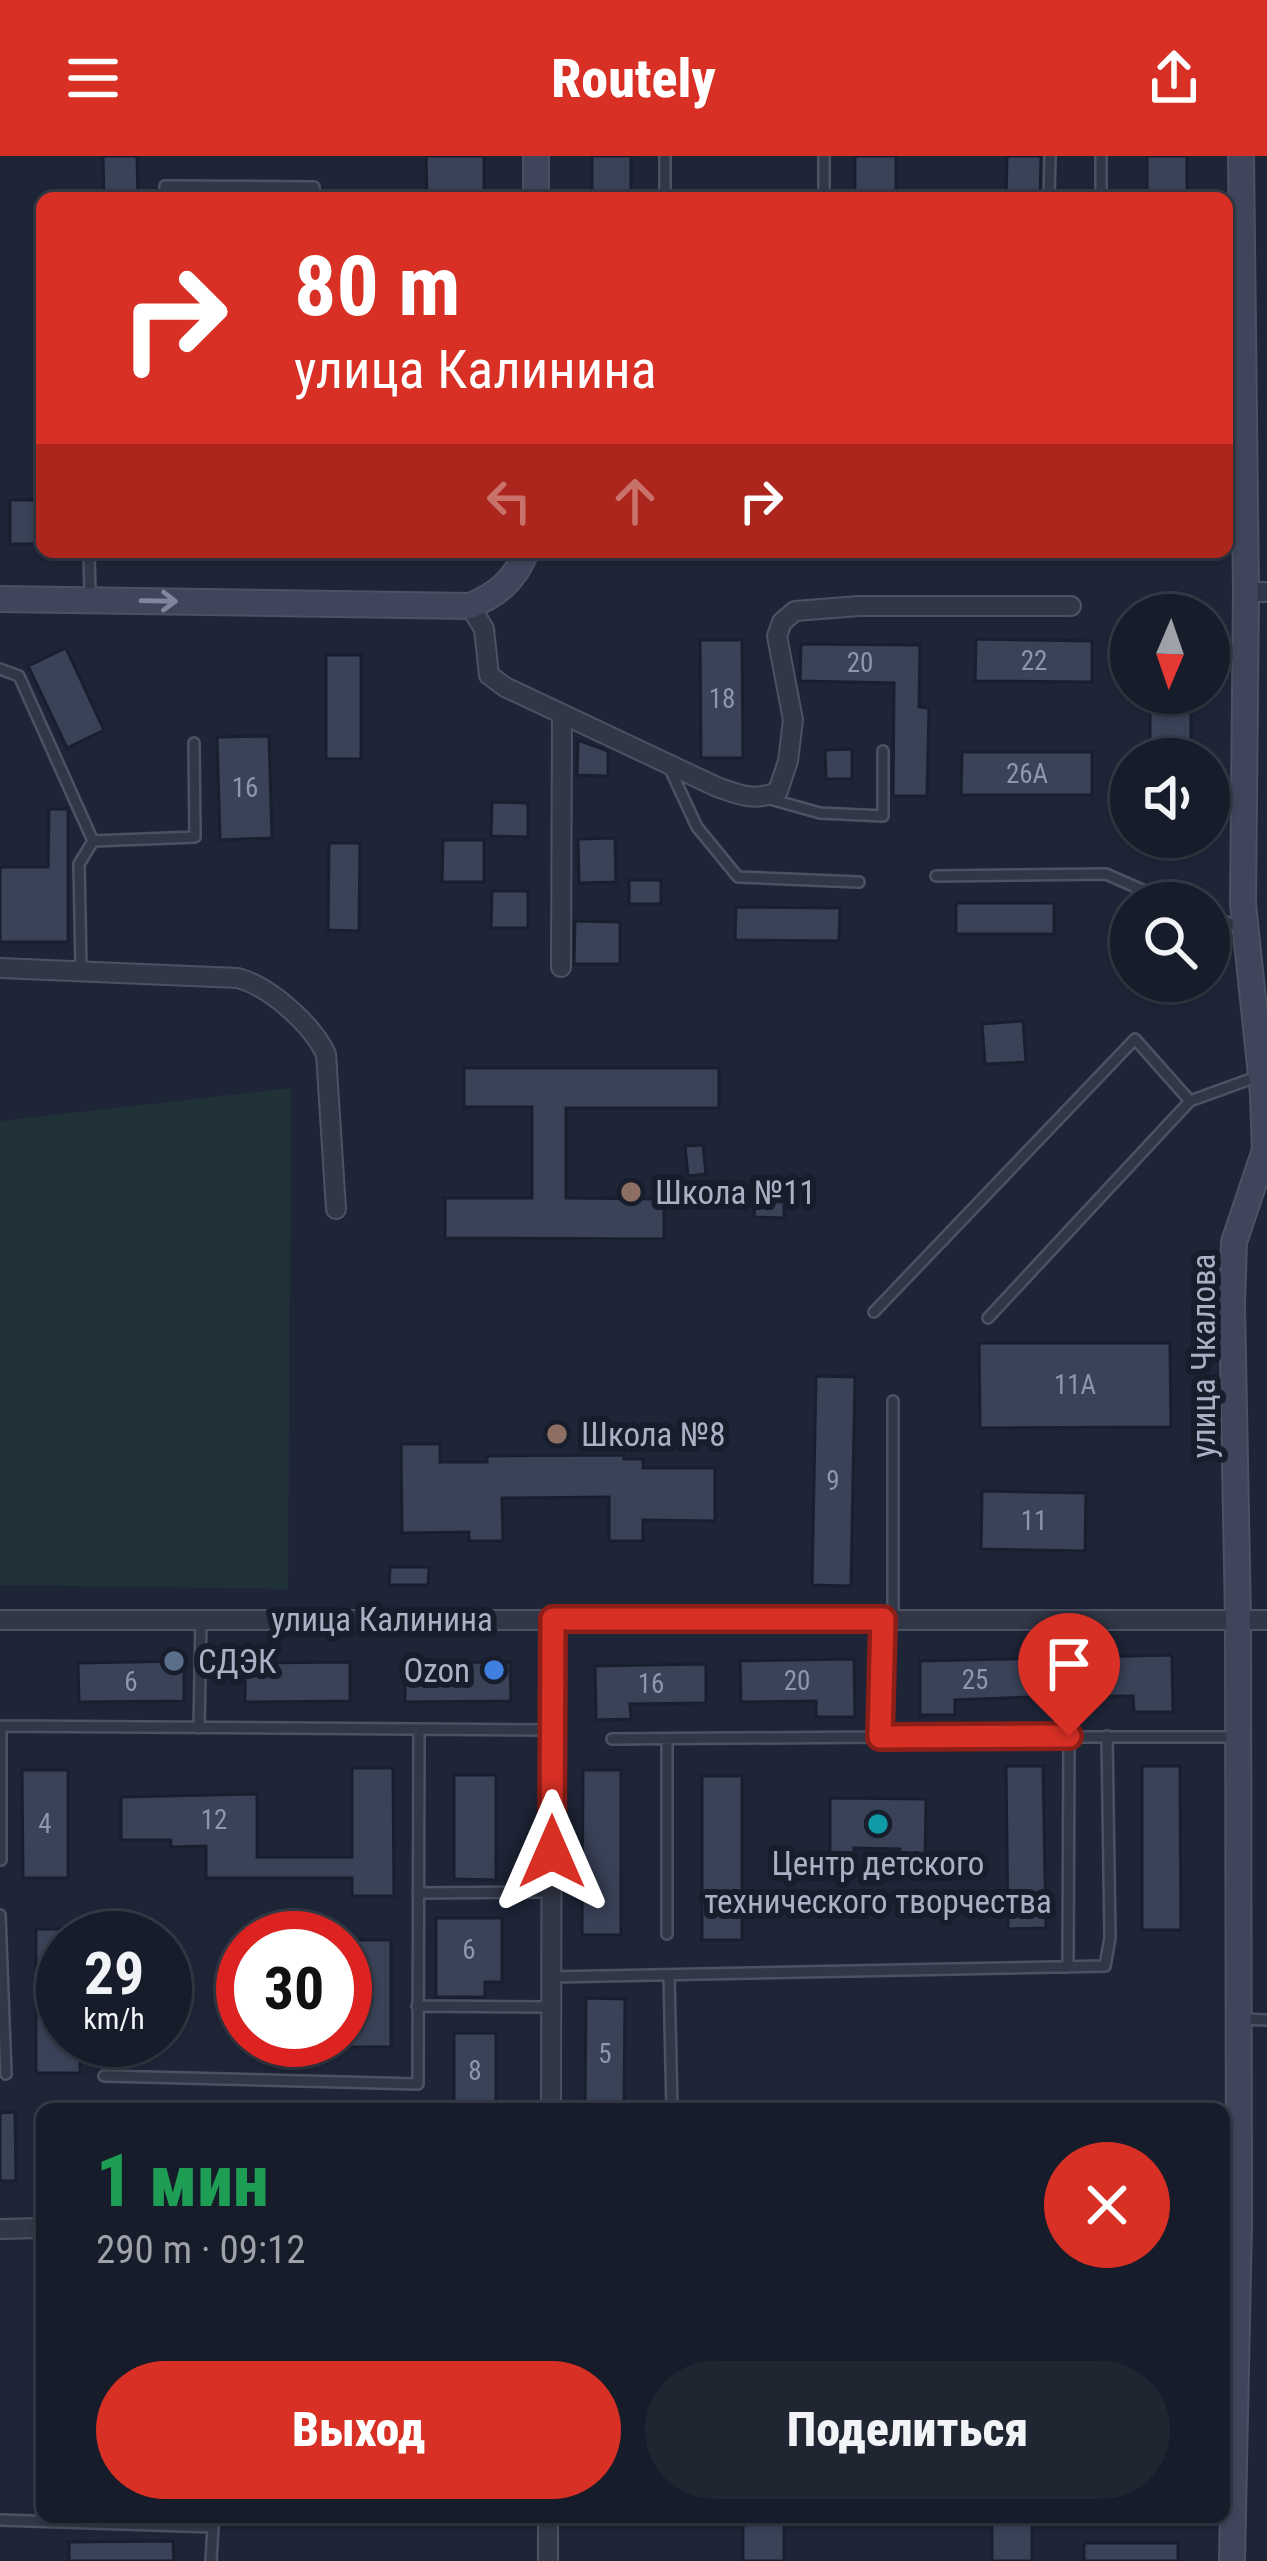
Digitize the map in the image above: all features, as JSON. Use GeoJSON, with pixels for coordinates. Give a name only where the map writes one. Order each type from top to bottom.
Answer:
{"type":"FeatureCollection","features":[{"type":"Feature","properties":{"kind":"street"},"geometry":{"type":"LineString","coordinates":[[536,156],[536,192]]}},
{"type":"Feature","properties":{"kind":"street","name":"улица Чкалова"},"geometry":{"type":"LineString","coordinates":[[1232,2561],[1231,2222],[1238,2018],[1234,1242],[1265,1150],[1246,929],[1257,592],[1235,415],[1234,222],[1241,156]]}},
{"type":"Feature","properties":{"kind":"street"},"geometry":{"type":"LineString","coordinates":[[0,598],[470,606],[497,595],[524,558]]}},
{"type":"Feature","properties":{"kind":"street"},"geometry":{"type":"LineString","coordinates":[[470,606],[484,629],[489,675],[562,716],[718,787],[764,798],[778,791],[788,761],[793,721],[777,636],[782,622],[795,611],[859,606],[1071,606]]}},
{"type":"Feature","properties":{"kind":"street"},"geometry":{"type":"LineString","coordinates":[[561,967],[562,716]]}},
{"type":"Feature","properties":{"kind":"street"},"geometry":{"type":"LineString","coordinates":[[0,968],[255,982],[317,1036],[326,1054],[336,1209]]}},
{"type":"Feature","properties":{"kind":"street"},"geometry":{"type":"LineString","coordinates":[[551,2103],[553,1619]]}},
{"type":"Feature","properties":{"kind":"street","name":"улица Калинина"},"geometry":{"type":"LineString","coordinates":[[0,1620],[1267,1620]]}},
{"type":"Feature","properties":{"kind":"street"},"geometry":{"type":"LineString","coordinates":[[0,2229],[36,2228]]}},
{"type":"Feature","properties":{"kind":"street"},"geometry":{"type":"LineString","coordinates":[[548,2523],[548,2561]]}},
{"type":"Feature","properties":{"kind":"lane"},"geometry":{"type":"LineString","coordinates":[[665,156],[665,192]]}},
{"type":"Feature","properties":{"kind":"lane"},"geometry":{"type":"LineString","coordinates":[[824,156],[824,192]]}},
{"type":"Feature","properties":{"kind":"lane"},"geometry":{"type":"LineString","coordinates":[[1049,192],[1050,156]]}},
{"type":"Feature","properties":{"kind":"lane"},"geometry":{"type":"LineString","coordinates":[[1101,156],[1101,192]]}},
{"type":"Feature","properties":{"kind":"lane"},"geometry":{"type":"LineString","coordinates":[[165,192],[165,186],[314,187],[314,192]]}},
{"type":"Feature","properties":{"kind":"lane"},"geometry":{"type":"LineString","coordinates":[[88,558],[90,601]]}},
{"type":"Feature","properties":{"kind":"lane"},"geometry":{"type":"LineString","coordinates":[[0,669],[19,676],[93,841]]}},
{"type":"Feature","properties":{"kind":"lane"},"geometry":{"type":"LineString","coordinates":[[93,841],[195,837],[194,743]]}},
{"type":"Feature","properties":{"kind":"lane"},"geometry":{"type":"LineString","coordinates":[[764,798],[820,813],[883,816],[883,752]]}},
{"type":"Feature","properties":{"kind":"lane"},"geometry":{"type":"LineString","coordinates":[[667,764],[697,827],[738,877],[859,882]]}},
{"type":"Feature","properties":{"kind":"lane"},"geometry":{"type":"LineString","coordinates":[[81,969],[79,864],[93,841]]}},
{"type":"Feature","properties":{"kind":"lane"},"geometry":{"type":"LineString","coordinates":[[936,876],[1106,874],[1124,882]]}},
{"type":"Feature","properties":{"kind":"lane"},"geometry":{"type":"LineString","coordinates":[[1230,923],[1246,929]]}},
{"type":"Feature","properties":{"kind":"lane"},"geometry":{"type":"LineString","coordinates":[[874,1312],[1135,1039],[1190,1101]]}},
{"type":"Feature","properties":{"kind":"lane"},"geometry":{"type":"LineString","coordinates":[[988,1318],[1190,1101],[1261,1076]]}},
{"type":"Feature","properties":{"kind":"lane"},"geometry":{"type":"LineString","coordinates":[[880,1737],[893,1401]]}},
{"type":"Feature","properties":{"kind":"lane"},"geometry":{"type":"LineString","coordinates":[[199,1728],[201,1618]]}},
{"type":"Feature","properties":{"kind":"lane"},"geometry":{"type":"LineString","coordinates":[[1,1860],[0,1726],[552,1730]]}},
{"type":"Feature","properties":{"kind":"lane"},"geometry":{"type":"LineString","coordinates":[[104,2076],[418,2084],[419,1729]]}},
{"type":"Feature","properties":{"kind":"lane"},"geometry":{"type":"LineString","coordinates":[[1068,1967],[1069,1736]]}},
{"type":"Feature","properties":{"kind":"lane"},"geometry":{"type":"LineString","coordinates":[[552,1977],[1105,1966],[1110,1938],[1107,1736]]}},
{"type":"Feature","properties":{"kind":"lane"},"geometry":{"type":"LineString","coordinates":[[612,1738],[1238,1737]]}},
{"type":"Feature","properties":{"kind":"lane"},"geometry":{"type":"LineString","coordinates":[[667,1739],[668,1934]]}},
{"type":"Feature","properties":{"kind":"lane"},"geometry":{"type":"LineString","coordinates":[[418,1893],[552,1892]]}},
{"type":"Feature","properties":{"kind":"lane"},"geometry":{"type":"LineString","coordinates":[[0,1915],[6,2074]]}},
{"type":"Feature","properties":{"kind":"lane"},"geometry":{"type":"LineString","coordinates":[[669,1975],[671,2103]]}},
{"type":"Feature","properties":{"kind":"lane"},"geometry":{"type":"LineString","coordinates":[[417,2006],[552,2007]]}},
{"type":"Feature","properties":{"kind":"lane"},"geometry":{"type":"LineString","coordinates":[[1238,2018],[1267,2020]]}},
{"type":"Feature","properties":{"kind":"lane"},"geometry":{"type":"LineString","coordinates":[[0,2520],[36,2521]]}},
{"type":"Feature","properties":{"kind":"lane"},"geometry":{"type":"LineString","coordinates":[[92,2523],[214,2527],[212,2561]]}},
{"type":"Feature","properties":{"kind":"shaded area"},"geometry":{"type":"Polygon","coordinates":[[[291,1088],[288,1589],[0,1585],[0,1121],[291,1088]]]}},
{"type":"Feature","properties":{"kind":"building"},"geometry":{"type":"Polygon","coordinates":[[[103,156],[137,156],[138,192],[104,192],[103,156]]]}},
{"type":"Feature","properties":{"kind":"building"},"geometry":{"type":"Polygon","coordinates":[[[426,156],[484,156],[484,192],[427,192],[426,156]]]}},
{"type":"Feature","properties":{"kind":"building"},"geometry":{"type":"Polygon","coordinates":[[[592,156],[631,156],[631,192],[592,192],[592,156]]]}},
{"type":"Feature","properties":{"kind":"building"},"geometry":{"type":"Polygon","coordinates":[[[855,156],[896,156],[896,192],[855,192],[855,156]]]}},
{"type":"Feature","properties":{"kind":"building"},"geometry":{"type":"Polygon","coordinates":[[[1007,156],[1041,156],[1040,192],[1006,192],[1007,156]]]}},
{"type":"Feature","properties":{"kind":"building"},"geometry":{"type":"Polygon","coordinates":[[[1147,156],[1187,156],[1187,192],[1147,192],[1147,156]]]}},
{"type":"Feature","properties":{"kind":"building"},"geometry":{"type":"Polygon","coordinates":[[[10,500],[36,500],[36,544],[10,544],[10,500]]]}},
{"type":"Feature","properties":{"kind":"building"},"geometry":{"type":"Polygon","coordinates":[[[976,639],[1092,641],[1092,682],[975,681],[976,639]]]}},
{"type":"Feature","properties":{"kind":"building"},"geometry":{"type":"Polygon","coordinates":[[[700,640],[742,640],[743,758],[701,758],[700,640]]]}},
{"type":"Feature","properties":{"kind":"building"},"geometry":{"type":"Polygon","coordinates":[[[801,644],[920,645],[919,707],[929,708],[927,796],[893,796],[894,683],[800,681],[801,644]]]}},
{"type":"Feature","properties":{"kind":"building"},"geometry":{"type":"Polygon","coordinates":[[[66,648],[104,730],[67,748],[28,666],[66,648]]]}},
{"type":"Feature","properties":{"kind":"building"},"geometry":{"type":"Polygon","coordinates":[[[326,655],[361,655],[361,759],[326,759],[326,655]]]}},
{"type":"Feature","properties":{"kind":"building"},"geometry":{"type":"Polygon","coordinates":[[[1150,714],[1191,714],[1191,738],[1150,738],[1150,714]]]}},
{"type":"Feature","properties":{"kind":"building"},"geometry":{"type":"Polygon","coordinates":[[[269,736],[272,838],[220,840],[217,737],[269,736]]]}},
{"type":"Feature","properties":{"kind":"building"},"geometry":{"type":"Polygon","coordinates":[[[578,740],[608,751],[608,776],[577,775],[578,740]]]}},
{"type":"Feature","properties":{"kind":"building"},"geometry":{"type":"Polygon","coordinates":[[[852,749],[852,779],[826,779],[825,750],[852,749]]]}},
{"type":"Feature","properties":{"kind":"building"},"geometry":{"type":"Polygon","coordinates":[[[962,752],[1092,752],[1092,795],[961,795],[962,752]]]}},
{"type":"Feature","properties":{"kind":"building"},"geometry":{"type":"Polygon","coordinates":[[[492,802],[528,803],[528,837],[491,836],[492,802]]]}},
{"type":"Feature","properties":{"kind":"building"},"geometry":{"type":"Polygon","coordinates":[[[49,809],[68,809],[68,942],[0,942],[0,867],[48,867],[49,809]]]}},
{"type":"Feature","properties":{"kind":"building"},"geometry":{"type":"Polygon","coordinates":[[[615,838],[616,882],[579,883],[578,839],[615,838]]]}},
{"type":"Feature","properties":{"kind":"building"},"geometry":{"type":"Polygon","coordinates":[[[443,840],[484,840],[484,882],[442,882],[443,840]]]}},
{"type":"Feature","properties":{"kind":"building"},"geometry":{"type":"Polygon","coordinates":[[[329,843],[360,843],[359,931],[328,930],[329,843]]]}},
{"type":"Feature","properties":{"kind":"building"},"geometry":{"type":"Polygon","coordinates":[[[629,880],[661,880],[661,904],[629,904],[629,880]]]}},
{"type":"Feature","properties":{"kind":"building"},"geometry":{"type":"Polygon","coordinates":[[[492,891],[528,891],[528,928],[491,928],[492,891]]]}},
{"type":"Feature","properties":{"kind":"building"},"geometry":{"type":"Polygon","coordinates":[[[956,903],[1054,903],[1054,934],[956,934],[956,903]]]}},
{"type":"Feature","properties":{"kind":"building"},"geometry":{"type":"Polygon","coordinates":[[[736,907],[840,908],[839,941],[735,940],[736,907]]]}},
{"type":"Feature","properties":{"kind":"building"},"geometry":{"type":"Polygon","coordinates":[[[575,921],[620,922],[620,964],[574,964],[575,921]]]}},
{"type":"Feature","properties":{"kind":"building"},"geometry":{"type":"Polygon","coordinates":[[[1023,1021],[1026,1062],[985,1064],[982,1024],[1023,1021]]]}},
{"type":"Feature","properties":{"kind":"building"},"geometry":{"type":"Polygon","coordinates":[[[464,1068],[719,1068],[719,1108],[566,1108],[566,1198],[664,1199],[664,1239],[445,1238],[445,1198],[532,1198],[532,1107],[464,1107],[464,1068]]]}},
{"type":"Feature","properties":{"kind":"building"},"geometry":{"type":"Polygon","coordinates":[[[703,1145],[706,1174],[688,1176],[685,1146],[703,1145]]]}},
{"type":"Feature","properties":{"kind":"building"},"geometry":{"type":"Polygon","coordinates":[[[755,1195],[784,1195],[784,1218],[754,1217],[755,1195]]]}},
{"type":"Feature","properties":{"kind":"building"},"geometry":{"type":"Polygon","coordinates":[[[979,1343],[1170,1343],[1171,1427],[980,1428],[979,1343]]]}},
{"type":"Feature","properties":{"kind":"building"},"geometry":{"type":"Polygon","coordinates":[[[816,1376],[855,1377],[851,1586],[812,1585],[816,1376]]]}},
{"type":"Feature","properties":{"kind":"building"},"geometry":{"type":"Polygon","coordinates":[[[401,1444],[440,1444],[440,1462],[487,1462],[487,1456],[624,1455],[624,1459],[643,1459],[643,1468],[715,1468],[715,1521],[643,1520],[643,1541],[609,1541],[609,1497],[502,1498],[503,1541],[469,1541],[469,1532],[402,1533],[401,1444]]]}},
{"type":"Feature","properties":{"kind":"building"},"geometry":{"type":"Polygon","coordinates":[[[982,1491],[1086,1493],[1085,1551],[981,1549],[982,1491]]]}},
{"type":"Feature","properties":{"kind":"building"},"geometry":{"type":"Polygon","coordinates":[[[390,1567],[429,1567],[428,1585],[389,1585],[390,1567]]]}},
{"type":"Feature","properties":{"kind":"building"},"geometry":{"type":"Polygon","coordinates":[[[1172,1655],[1173,1712],[1134,1712],[1133,1696],[1030,1697],[955,1700],[955,1715],[920,1715],[920,1661],[1172,1655]]]}},
{"type":"Feature","properties":{"kind":"building"},"geometry":{"type":"Polygon","coordinates":[[[854,1659],[855,1717],[816,1717],[816,1701],[741,1702],[740,1661],[854,1659]]]}},
{"type":"Feature","properties":{"kind":"building"},"geometry":{"type":"Polygon","coordinates":[[[184,1661],[184,1701],[79,1702],[78,1663],[184,1661]]]}},
{"type":"Feature","properties":{"kind":"building"},"geometry":{"type":"Polygon","coordinates":[[[350,1662],[350,1701],[245,1702],[245,1663],[350,1662]]]}},
{"type":"Feature","properties":{"kind":"building"},"geometry":{"type":"Polygon","coordinates":[[[510,1662],[511,1701],[405,1702],[405,1663],[510,1662]]]}},
{"type":"Feature","properties":{"kind":"building"},"geometry":{"type":"Polygon","coordinates":[[[706,1664],[706,1703],[630,1704],[631,1719],[596,1720],[595,1666],[706,1664]]]}},
{"type":"Feature","properties":{"kind":"building"},"geometry":{"type":"Polygon","coordinates":[[[1006,1766],[1043,1766],[1046,1928],[1008,1929],[1006,1766]]]}},
{"type":"Feature","properties":{"kind":"building"},"geometry":{"type":"Polygon","coordinates":[[[1142,1766],[1180,1766],[1181,1930],[1142,1930],[1142,1766]]]}},
{"type":"Feature","properties":{"kind":"building"},"geometry":{"type":"Polygon","coordinates":[[[352,1768],[393,1768],[394,1896],[352,1896],[352,1878],[206,1878],[206,1846],[121,1840],[121,1797],[257,1794],[257,1857],[352,1857],[352,1768]]]}},
{"type":"Feature","properties":{"kind":"building"},"geometry":{"type":"Polygon","coordinates":[[[22,1770],[68,1770],[68,1878],[23,1878],[22,1770]]]}},
{"type":"Feature","properties":{"kind":"building"},"geometry":{"type":"Polygon","coordinates":[[[583,1770],[621,1770],[621,1935],[582,1935],[583,1770]]]}},
{"type":"Feature","properties":{"kind":"building"},"geometry":{"type":"Polygon","coordinates":[[[454,1775],[496,1775],[496,1880],[454,1879],[454,1775]]]}},
{"type":"Feature","properties":{"kind":"building"},"geometry":{"type":"Polygon","coordinates":[[[702,1776],[742,1776],[742,1940],[702,1940],[702,1776]]]}},
{"type":"Feature","properties":{"kind":"building","name":"Центр детского технического творчества"},"geometry":{"type":"Polygon","coordinates":[[[830,1798],[926,1799],[925,1867],[900,1866],[900,1849],[854,1848],[854,1867],[830,1867],[830,1798]]]}},
{"type":"Feature","properties":{"kind":"building"},"geometry":{"type":"Polygon","coordinates":[[[436,1918],[502,1918],[502,1982],[485,1982],[485,1997],[436,1997],[436,1918]]]}},
{"type":"Feature","properties":{"kind":"building"},"geometry":{"type":"Polygon","coordinates":[[[372,1940],[391,1940],[391,2047],[372,2047],[372,1940]]]}},
{"type":"Feature","properties":{"kind":"building"},"geometry":{"type":"Polygon","coordinates":[[[586,1998],[625,1999],[624,2103],[585,2103],[586,1998]]]}},
{"type":"Feature","properties":{"kind":"building"},"geometry":{"type":"Polygon","coordinates":[[[454,2033],[496,2033],[496,2103],[454,2103],[454,2033]]]}},
{"type":"Feature","properties":{"kind":"building"},"geometry":{"type":"Polygon","coordinates":[[[36,2067],[80,2067],[80,2073],[36,2073],[36,2067]]]}},
{"type":"Feature","properties":{"kind":"building"},"geometry":{"type":"Polygon","coordinates":[[[15,2112],[16,2181],[0,2181],[0,2113],[15,2112]]]}},
{"type":"Feature","properties":{"kind":"building"},"geometry":{"type":"Polygon","coordinates":[[[743,2523],[784,2523],[784,2561],[743,2561],[743,2523]]]}},
{"type":"Feature","properties":{"kind":"building"},"geometry":{"type":"Polygon","coordinates":[[[992,2523],[1032,2523],[1032,2561],[992,2561],[992,2523]]]}},
{"type":"Feature","properties":{"kind":"building"},"geometry":{"type":"Polygon","coordinates":[[[173,2541],[174,2561],[69,2561],[69,2542],[173,2541]]]}},
{"type":"Feature","properties":{"kind":"building"},"geometry":{"type":"Polygon","coordinates":[[[1084,2543],[1178,2543],[1178,2561],[1084,2561],[1084,2543]]]}},
{"type":"Feature","properties":{"kind":"place","name":"Школа №11"},"geometry":{"type":"Point","coordinates":[631,1192]}},
{"type":"Feature","properties":{"kind":"place","name":"Школа №8"},"geometry":{"type":"Point","coordinates":[557,1434]}},
{"type":"Feature","properties":{"kind":"place","name":"СДЭК"},"geometry":{"type":"Point","coordinates":[174,1661]}},
{"type":"Feature","properties":{"kind":"place","name":"Ozon"},"geometry":{"type":"Point","coordinates":[494,1670]}},
{"type":"Feature","properties":{"kind":"place","name":"Центр детского технического творчества"},"geometry":{"type":"Point","coordinates":[878,1824]}},
{"type":"Feature","properties":{"kind":"route"},"geometry":{"type":"LineString","coordinates":[[552,1852],[553,1619],[883,1619],[880,1737],[1069,1736]]}}]}
